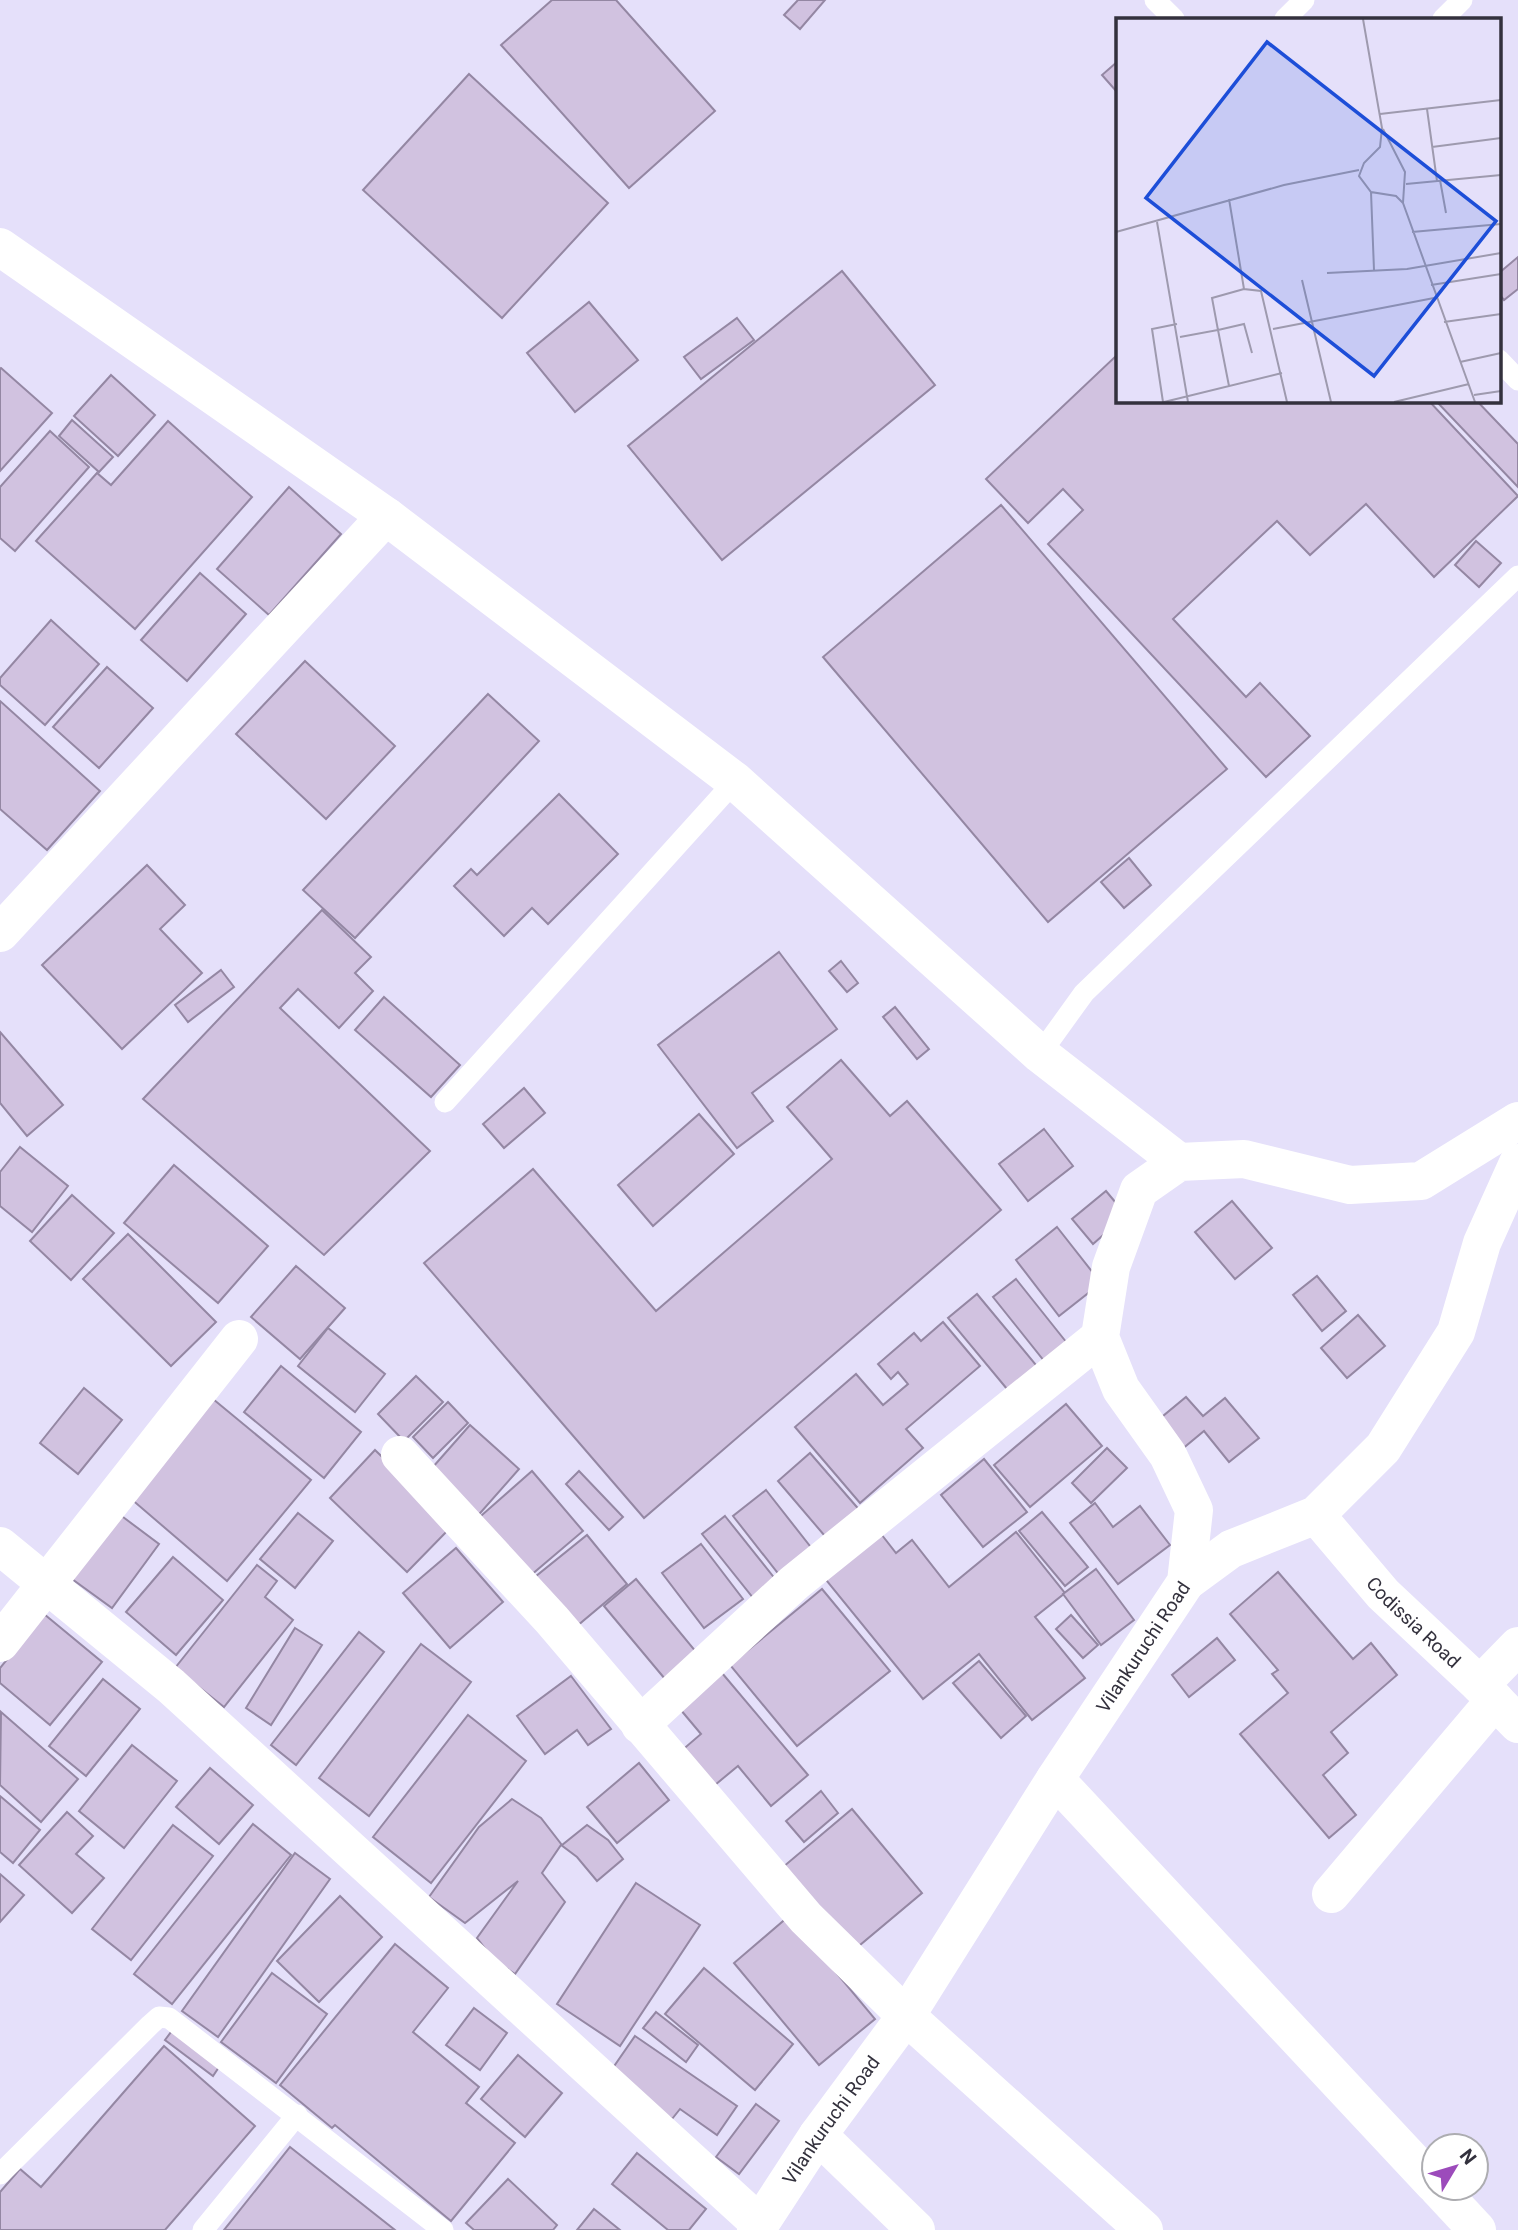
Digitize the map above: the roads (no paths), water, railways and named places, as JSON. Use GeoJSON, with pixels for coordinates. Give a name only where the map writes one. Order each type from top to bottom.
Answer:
{"type":"FeatureCollection","features":[{"type":"Feature","properties":{"kind":"street"},"geometry":{"type":"LineString","coordinates":[[0,247],[386,516],[735,781],[1040,1054],[1179,1162]]}},
{"type":"Feature","properties":{"kind":"street"},"geometry":{"type":"LineString","coordinates":[[0,933],[386,516]]}},
{"type":"Feature","properties":{"kind":"street"},"geometry":{"type":"LineString","coordinates":[[640,1725],[794,1583],[1100,1337],[1111,1267],[1139,1190],[1179,1162],[1244,1159],[1350,1185],[1421,1181],[1518,1121]]}},
{"type":"Feature","properties":{"kind":"street"},"geometry":{"type":"LineString","coordinates":[[1186,1582],[1231,1549],[1316,1515],[1384,1448],[1456,1332],[1482,1244],[1518,1163]]}},
{"type":"Feature","properties":{"kind":"street","name":"Vilankuruchi Road"},"geometry":{"type":"LineString","coordinates":[[758,2227],[818,2135],[906,2016],[1055,1779],[1186,1582],[1194,1510],[1168,1455],[1121,1389],[1100,1337]]}},
{"type":"Feature","properties":{"kind":"street"},"geometry":{"type":"LineString","coordinates":[[0,1643],[239,1339]]}},
{"type":"Feature","properties":{"kind":"street"},"geometry":{"type":"LineString","coordinates":[[400,1455],[552,1620],[806,1919],[906,2016],[1144,2230]]}},
{"type":"Feature","properties":{"kind":"street","name":"Codissia Road"},"geometry":{"type":"LineString","coordinates":[[1316,1515],[1383,1594],[1498,1703]]}},
{"type":"Feature","properties":{"kind":"street"},"geometry":{"type":"LineString","coordinates":[[0,1546],[171,1686],[758,2227]]}},
{"type":"Feature","properties":{"kind":"street"},"geometry":{"type":"LineString","coordinates":[[1331,1894],[1498,1703],[1518,1646]]}},
{"type":"Feature","properties":{"kind":"street"},"geometry":{"type":"LineString","coordinates":[[1055,1779],[1420,2169]]}},
{"type":"Feature","properties":{"kind":"street"},"geometry":{"type":"LineString","coordinates":[[818,2135],[916,2230]]}},
{"type":"Feature","properties":{"kind":"street"},"geometry":{"type":"LineString","coordinates":[[1451,2202],[1477,2230]]}},
{"type":"Feature","properties":{"kind":"lane"},"geometry":{"type":"LineString","coordinates":[[1155,0],[1173,18]]}},
{"type":"Feature","properties":{"kind":"lane"},"geometry":{"type":"LineString","coordinates":[[1285,18],[1304,0]]}},
{"type":"Feature","properties":{"kind":"lane"},"geometry":{"type":"LineString","coordinates":[[1444,18],[1462,0]]}},
{"type":"Feature","properties":{"kind":"lane"},"geometry":{"type":"LineString","coordinates":[[1500,361],[1518,380]]}},
{"type":"Feature","properties":{"kind":"lane"},"geometry":{"type":"LineString","coordinates":[[1040,1054],[1084,993],[1518,576]]}},
{"type":"Feature","properties":{"kind":"lane"},"geometry":{"type":"LineString","coordinates":[[445,1102],[735,781]]}},
{"type":"Feature","properties":{"kind":"lane"},"geometry":{"type":"LineString","coordinates":[[0,2174],[159,2017],[169,2018],[443,2230]]}},
{"type":"Feature","properties":{"kind":"lane"},"geometry":{"type":"LineString","coordinates":[[203,2230],[297,2115]]}}]}
